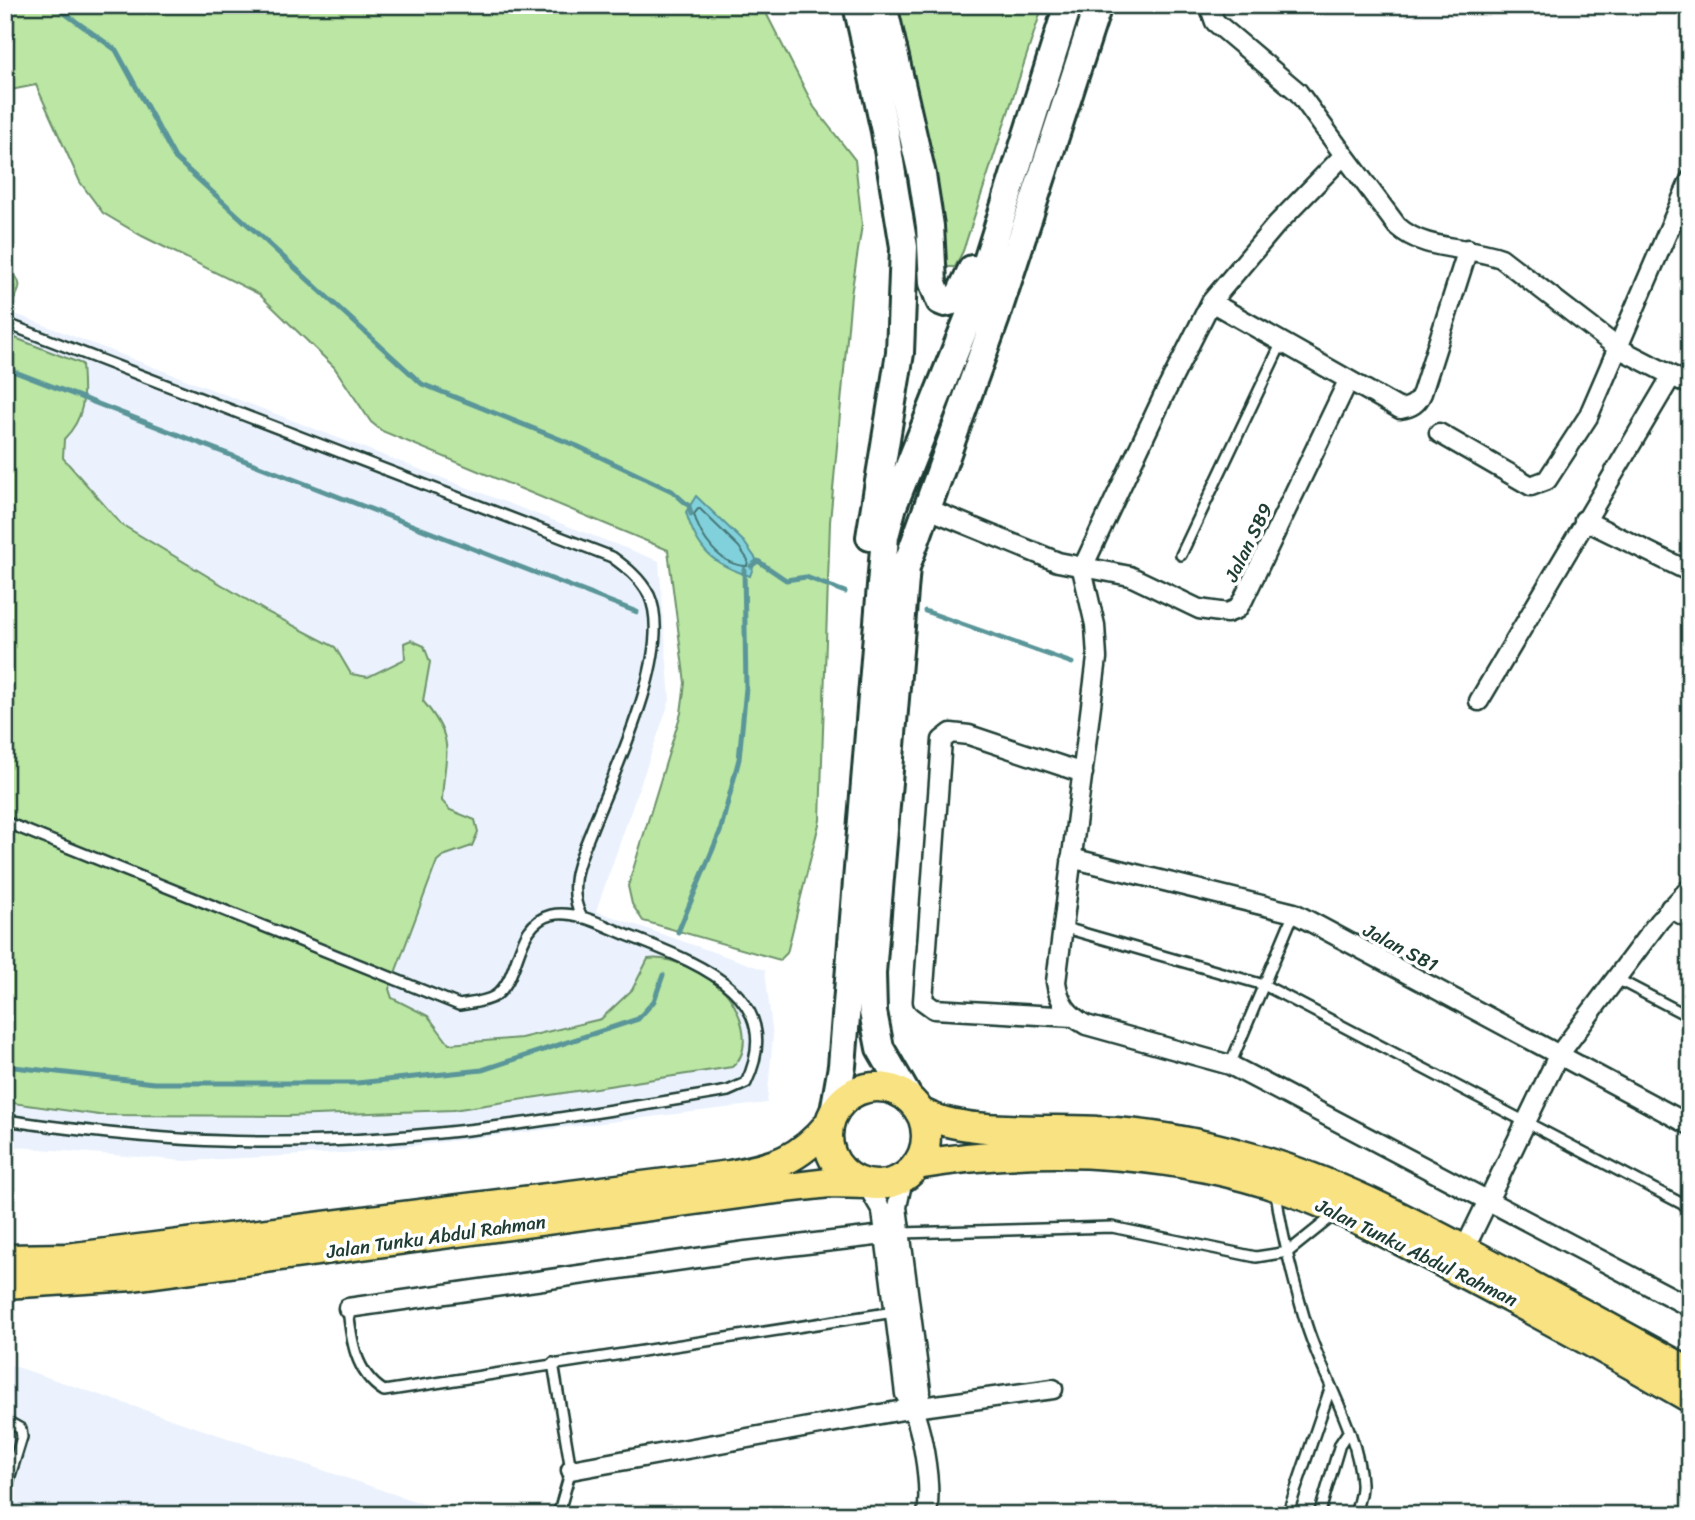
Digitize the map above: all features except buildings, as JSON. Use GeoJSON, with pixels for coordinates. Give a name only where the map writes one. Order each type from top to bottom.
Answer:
{"type":"FeatureCollection","features":[{"type":"Feature","properties":{"kind":"main road"},"geometry":{"type":"LineString","coordinates":[[857,5],[894,177],[904,247],[900,354],[866,560],[859,671],[863,786]]}},
{"type":"Feature","properties":{"kind":"main road"},"geometry":{"type":"LineString","coordinates":[[883,5],[922,175],[935,293],[945,303],[957,300],[968,280],[1041,58],[1062,5]]}},
{"type":"Feature","properties":{"kind":"main road"},"geometry":{"type":"LineString","coordinates":[[1068,5],[972,309],[894,506],[885,536],[842,1066],[828,1140],[836,1161],[852,1178],[866,1184],[886,1184],[910,1170],[926,1139],[915,1106],[880,1048],[873,1012],[872,973],[906,568],[1000,304],[1098,5]]}},
{"type":"Feature","properties":{"kind":"main road"},"geometry":{"type":"LineString","coordinates":[[832,1118],[849,1096],[869,1087],[884,1087],[915,1106]]}},
{"type":"Feature","properties":{"kind":"main road","name":"Jalan Tunku Abdul Rahman"},"geometry":{"type":"LineString","coordinates":[[915,1106],[952,1123],[1110,1132],[1216,1148],[1306,1174],[1361,1197],[1464,1250],[1690,1372]]}},
{"type":"Feature","properties":{"kind":"main road","name":"Jalan Tunku Abdul Rahman"},"geometry":{"type":"LineString","coordinates":[[5,1259],[67,1258],[730,1175],[794,1158],[810,1147],[832,1118]]}},
{"type":"Feature","properties":{"kind":"main road","name":"Jalan Tunku Abdul Rahman"},"geometry":{"type":"LineString","coordinates":[[910,1170],[986,1155],[1097,1154],[1202,1168],[1275,1188],[1314,1200],[1372,1226],[1542,1315],[1690,1398]]}},
{"type":"Feature","properties":{"kind":"main road","name":"Jalan Tunku Abdul Rahman"},"geometry":{"type":"LineString","coordinates":[[5,1284],[133,1276],[769,1190],[829,1183],[866,1184]]}},
{"type":"Feature","properties":{"kind":"street"},"geometry":{"type":"LineString","coordinates":[[1209,5],[1215,22],[1298,92],[1396,226],[1407,236],[1433,245],[1468,249],[1502,258],[1618,348],[1671,377],[1690,384]]}},
{"type":"Feature","properties":{"kind":"street"},"geometry":{"type":"LineString","coordinates":[[1344,155],[1276,225],[1211,302],[1082,569],[1091,596],[1097,658],[1062,927],[1056,982],[1058,995],[1073,1017],[1086,1025],[1230,1065],[1690,1307]]}},
{"type":"Feature","properties":{"kind":"street"},"geometry":{"type":"LineString","coordinates":[[1439,433],[1531,486],[1547,480],[1588,417],[1690,180]]}},
{"type":"Feature","properties":{"kind":"street"},"geometry":{"type":"LineString","coordinates":[[1211,302],[1400,409],[1418,401],[1468,249]]}},
{"type":"Feature","properties":{"kind":"street"},"geometry":{"type":"LineString","coordinates":[[1479,701],[1671,377]]}},
{"type":"Feature","properties":{"kind":"street","name":"Jalan SB9"},"geometry":{"type":"LineString","coordinates":[[1082,569],[1114,570],[1215,613],[1237,608],[1348,381]]}},
{"type":"Feature","properties":{"kind":"street"},"geometry":{"type":"LineString","coordinates":[[926,508],[1037,555],[1082,569]]}},
{"type":"Feature","properties":{"kind":"street"},"geometry":{"type":"LineString","coordinates":[[1584,520],[1690,572]]}},
{"type":"Feature","properties":{"kind":"street"},"geometry":{"type":"LineString","coordinates":[[1073,1017],[934,1009],[923,1001],[942,740],[951,733],[969,735],[1083,773]]}},
{"type":"Feature","properties":{"kind":"street","name":"Jalan SB1"},"geometry":{"type":"LineString","coordinates":[[1071,858],[1294,913],[1690,1125]]}},
{"type":"Feature","properties":{"kind":"street"},"geometry":{"type":"LineString","coordinates":[[1464,1250],[1558,1056],[1670,908],[1690,888]]}},
{"type":"Feature","properties":{"kind":"street"},"geometry":{"type":"LineString","coordinates":[[1670,908],[1690,919]]}},
{"type":"Feature","properties":{"kind":"street"},"geometry":{"type":"LineString","coordinates":[[910,1170],[897,1207],[892,1234],[894,1312],[905,1394],[914,1408],[930,1496],[927,1515]]}},
{"type":"Feature","properties":{"kind":"street"},"geometry":{"type":"LineString","coordinates":[[866,1184],[892,1234],[921,1391],[914,1408]]}},
{"type":"Feature","properties":{"kind":"street"},"geometry":{"type":"LineString","coordinates":[[348,1308],[746,1251],[892,1234]]}},
{"type":"Feature","properties":{"kind":"street"},"geometry":{"type":"LineString","coordinates":[[571,1471],[914,1408],[1053,1388]]}},
{"type":"Feature","properties":{"kind":"lane"},"geometry":{"type":"LineString","coordinates":[[5,323],[612,557],[636,575],[649,596],[655,619],[654,646],[647,684],[577,867],[574,902],[582,918]]}},
{"type":"Feature","properties":{"kind":"lane"},"geometry":{"type":"LineString","coordinates":[[1181,555],[1282,342]]}},
{"type":"Feature","properties":{"kind":"lane"},"geometry":{"type":"LineString","coordinates":[[5,822],[459,1005],[494,996],[505,985],[535,923],[550,915],[582,918],[696,964],[734,988],[746,1004],[754,1022],[755,1065],[746,1083],[728,1091],[432,1133],[271,1143],[118,1136],[5,1120]]}},
{"type":"Feature","properties":{"kind":"lane"},"geometry":{"type":"LineString","coordinates":[[1230,1065],[1294,913]]}},
{"type":"Feature","properties":{"kind":"lane"},"geometry":{"type":"LineString","coordinates":[[1062,927],[1264,985],[1690,1208]]}},
{"type":"Feature","properties":{"kind":"lane"},"geometry":{"type":"LineString","coordinates":[[1617,979],[1690,1017]]}},
{"type":"Feature","properties":{"kind":"lane"},"geometry":{"type":"LineString","coordinates":[[1275,1188],[1305,1320],[1330,1389],[1339,1405],[1362,1485],[1355,1515]]}},
{"type":"Feature","properties":{"kind":"lane"},"geometry":{"type":"LineString","coordinates":[[892,1234],[1112,1227],[1256,1256],[1288,1252],[1338,1212]]}},
{"type":"Feature","properties":{"kind":"lane"},"geometry":{"type":"LineString","coordinates":[[348,1308],[351,1345],[372,1383],[384,1391],[894,1312]]}},
{"type":"Feature","properties":{"kind":"lane"},"geometry":{"type":"LineString","coordinates":[[553,1363],[571,1471],[558,1515]]}},
{"type":"Feature","properties":{"kind":"lane"},"geometry":{"type":"LineString","coordinates":[[1287,1515],[1330,1389]]}},
{"type":"Feature","properties":{"kind":"lane"},"geometry":{"type":"LineString","coordinates":[[5,1420],[21,1429],[22,1437],[5,1492]]}},
{"type":"Feature","properties":{"kind":"lane"},"geometry":{"type":"LineString","coordinates":[[1319,1515],[1340,1444],[1348,1432]]}},
{"type":"Feature","properties":{"kind":"shaded area"},"geometry":{"type":"Polygon","coordinates":[[[5,310],[659,561],[670,700],[596,911],[765,970],[773,1037],[767,1103],[361,1152],[185,1161],[5,1146],[5,310]]]}},
{"type":"Feature","properties":{"kind":"shaded area"},"geometry":{"type":"Polygon","coordinates":[[[5,1363],[456,1515],[5,1515],[5,1363]]]}},
{"type":"Feature","properties":{"kind":"green space"},"geometry":{"type":"Polygon","coordinates":[[[5,5],[762,5],[814,107],[855,160],[862,225],[851,295],[830,522],[820,820],[787,953],[780,960],[643,921],[632,904],[628,886],[681,713],[685,683],[668,550],[382,431],[371,422],[334,367],[259,294],[142,236],[103,213],[80,182],[36,85],[11,90],[8,87],[12,58],[5,49],[5,5]]]}},
{"type":"Feature","properties":{"kind":"green space"},"geometry":{"type":"Polygon","coordinates":[[[893,5],[1043,5],[963,251],[955,267],[946,267],[930,172],[893,5]]]}},
{"type":"Feature","properties":{"kind":"green space"},"geometry":{"type":"Polygon","coordinates":[[[5,265],[16,276],[19,285],[17,295],[9,307],[5,305],[5,265]]]}},
{"type":"Feature","properties":{"kind":"green space"},"geometry":{"type":"Polygon","coordinates":[[[5,334],[82,364],[82,404],[77,422],[64,439],[63,458],[121,524],[267,612],[335,647],[351,674],[368,677],[405,659],[404,643],[411,640],[424,646],[430,662],[423,701],[434,715],[445,738],[442,801],[450,810],[475,820],[478,832],[472,846],[443,856],[437,861],[389,989],[392,998],[428,1016],[449,1044],[521,1038],[601,1019],[632,990],[648,959],[667,960],[687,966],[706,977],[729,996],[739,1016],[744,1039],[739,1059],[732,1067],[453,1110],[288,1116],[99,1115],[5,1102],[5,334]]]}},
{"type":"Feature","properties":{"kind":"water"},"geometry":{"type":"Polygon","coordinates":[[[696,496],[744,542],[756,559],[750,576],[716,560],[701,546],[686,512],[696,496]]]}},
{"type":"Feature","properties":{"kind":"waterway"},"geometry":{"type":"LineString","coordinates":[[53,5],[116,50],[175,158],[422,384],[577,446],[672,491],[689,506],[691,514]]}},
{"type":"Feature","properties":{"kind":"waterway"},"geometry":{"type":"LineString","coordinates":[[5,368],[637,612]]}},
{"type":"Feature","properties":{"kind":"waterway"},"geometry":{"type":"LineString","coordinates":[[751,566],[758,561],[786,580],[806,577],[845,592]]}},
{"type":"Feature","properties":{"kind":"waterway"},"geometry":{"type":"LineString","coordinates":[[678,932],[720,832],[739,759],[746,688],[744,569]]}},
{"type":"Feature","properties":{"kind":"waterway"},"geometry":{"type":"LineString","coordinates":[[925,611],[1072,663]]}},
{"type":"Feature","properties":{"kind":"waterway"},"geometry":{"type":"LineString","coordinates":[[5,1066],[154,1083],[357,1083],[482,1070],[638,1019],[654,1001],[663,975]]}}]}
